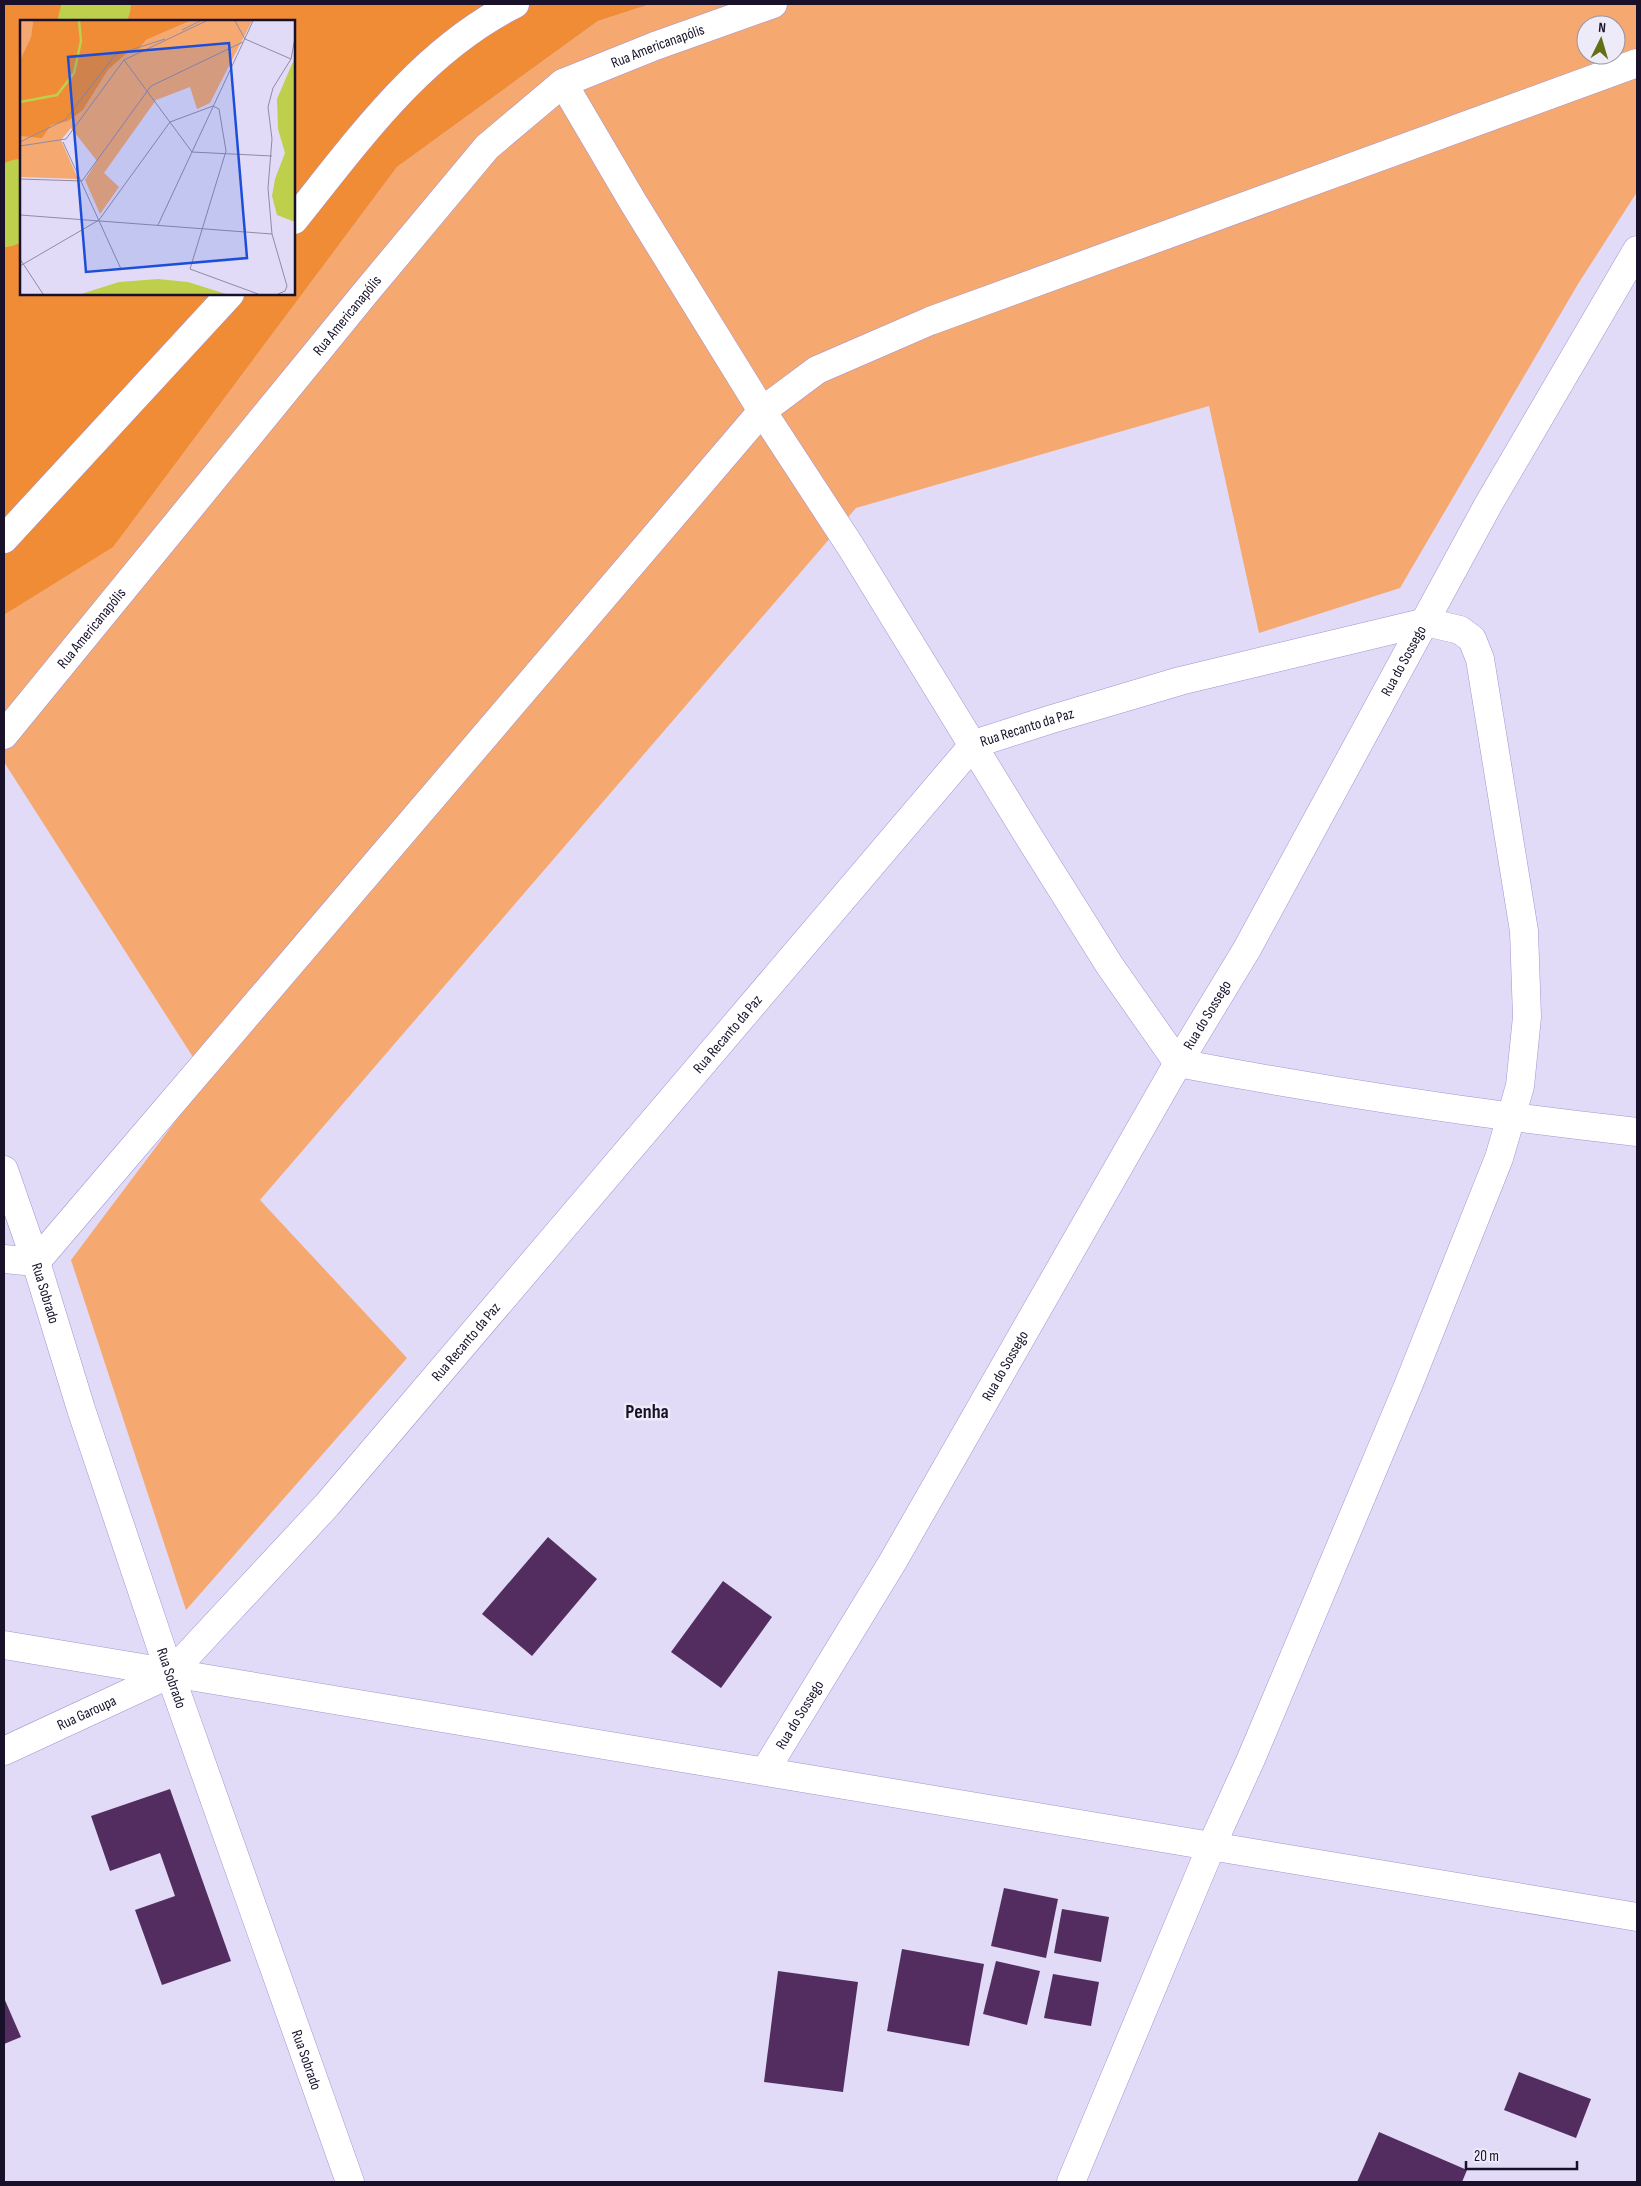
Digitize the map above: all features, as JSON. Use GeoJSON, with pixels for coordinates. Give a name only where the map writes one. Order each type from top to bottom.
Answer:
{"type":"FeatureCollection","features":[{"type":"Feature","properties":{"kind":"street"},"geometry":{"type":"LineString","coordinates":[[295,219],[376,118],[423,69],[486,18],[515,4]]}},
{"type":"Feature","properties":{"kind":"street","name":"Rua Americanapólis"},"geometry":{"type":"LineString","coordinates":[[4,735],[487,147],[563,83],[655,46],[773,4]]}},
{"type":"Feature","properties":{"kind":"street"},"geometry":{"type":"LineString","coordinates":[[4,1258],[36,1262],[762,411],[818,370],[930,321],[1637,63]]}},
{"type":"Feature","properties":{"kind":"street"},"geometry":{"type":"LineString","coordinates":[[563,83],[633,202],[762,411],[851,547],[974,744],[1029,837],[1110,966],[1178,1064],[1280,1083],[1511,1118],[1637,1132]]}},
{"type":"Feature","properties":{"kind":"street","name":"Rua do Sossego"},"geometry":{"type":"LineString","coordinates":[[765,1771],[892,1563],[1178,1064],[1247,949],[1488,505],[1637,250]]}},
{"type":"Feature","properties":{"kind":"street"},"geometry":{"type":"LineString","coordinates":[[4,539],[229,295]]}},
{"type":"Feature","properties":{"kind":"street"},"geometry":{"type":"LineString","coordinates":[[1071,2182],[1211,1847],[1255,1750],[1408,1386],[1499,1158],[1520,1086],[1528,1017],[1524,931],[1480,659],[1472,639],[1460,630],[1426,622]]}},
{"type":"Feature","properties":{"kind":"street","name":"Rua Recanto da Paz"},"geometry":{"type":"LineString","coordinates":[[170,1674],[328,1505],[974,744],[1052,718],[1180,681],[1426,622]]}},
{"type":"Feature","properties":{"kind":"street","name":"Rua Sobrado"},"geometry":{"type":"LineString","coordinates":[[4,1170],[36,1262],[81,1408],[170,1674],[350,2182]]}},
{"type":"Feature","properties":{"kind":"street"},"geometry":{"type":"LineString","coordinates":[[4,1645],[1637,1917]]}},
{"type":"Feature","properties":{"kind":"street","name":"Rua Garoupa"},"geometry":{"type":"LineString","coordinates":[[4,1751],[170,1674]]}},
{"type":"Feature","properties":{"kind":"shaded area"},"geometry":{"type":"Polygon","coordinates":[[[4,4],[651,4],[598,21],[397,167],[113,547],[4,615],[4,4]]]}},
{"type":"Feature","properties":{"kind":"shaded area"},"geometry":{"type":"Polygon","coordinates":[[[651,4],[1637,4],[1637,192],[1578,284],[1400,588],[1259,633],[1209,406],[856,508],[260,1200],[407,1358],[186,1610],[71,1260],[207,1079],[4,762],[4,615],[113,546],[397,167],[598,21],[651,4]]]}},
{"type":"Feature","properties":{"kind":"building"},"geometry":{"type":"Polygon","coordinates":[[[548,1537],[597,1579],[532,1656],[482,1614],[548,1537]]]}},
{"type":"Feature","properties":{"kind":"building"},"geometry":{"type":"Polygon","coordinates":[[[723,1581],[772,1617],[721,1688],[671,1652],[723,1581]]]}},
{"type":"Feature","properties":{"kind":"building"},"geometry":{"type":"Polygon","coordinates":[[[170,1789],[231,1961],[162,1985],[135,1910],[175,1896],[160,1853],[110,1871],[91,1816],[170,1789]]]}},
{"type":"Feature","properties":{"kind":"building"},"geometry":{"type":"Polygon","coordinates":[[[1004,1888],[1058,1899],[1046,1958],[991,1946],[1004,1888]]]}},
{"type":"Feature","properties":{"kind":"building"},"geometry":{"type":"Polygon","coordinates":[[[1062,1909],[1109,1917],[1101,1962],[1054,1953],[1062,1909]]]}},
{"type":"Feature","properties":{"kind":"building"},"geometry":{"type":"Polygon","coordinates":[[[902,1949],[984,1964],[969,2046],[887,2031],[902,1949]]]}},
{"type":"Feature","properties":{"kind":"building"},"geometry":{"type":"Polygon","coordinates":[[[996,1961],[1040,1971],[1027,2025],[983,2014],[996,1961]]]}},
{"type":"Feature","properties":{"kind":"building"},"geometry":{"type":"Polygon","coordinates":[[[778,1971],[858,1982],[843,2092],[764,2082],[778,1971]]]}},
{"type":"Feature","properties":{"kind":"building"},"geometry":{"type":"Polygon","coordinates":[[[1053,1974],[1099,1982],[1091,2026],[1044,2018],[1053,1974]]]}},
{"type":"Feature","properties":{"kind":"building"},"geometry":{"type":"Polygon","coordinates":[[[4,1998],[21,2037],[4,2044],[4,1998]]]}},
{"type":"Feature","properties":{"kind":"building"},"geometry":{"type":"Polygon","coordinates":[[[1519,2072],[1591,2099],[1576,2138],[1504,2110],[1519,2072]]]}},
{"type":"Feature","properties":{"kind":"building"},"geometry":{"type":"Polygon","coordinates":[[[1379,2132],[1467,2170],[1462,2182],[1357,2182],[1379,2132]]]}},
{"type":"Feature","properties":{"kind":"waterway"},"geometry":{"type":"LineString","coordinates":[[92,20],[97,4]]}},
{"type":"Feature","properties":{"kind":"waterway"},"geometry":{"type":"LineString","coordinates":[[4,213],[20,194]]}},
{"type":"Feature","properties":{"kind":"district","name":"Penha"},"geometry":{"type":"Point","coordinates":[647,1412]}}]}
